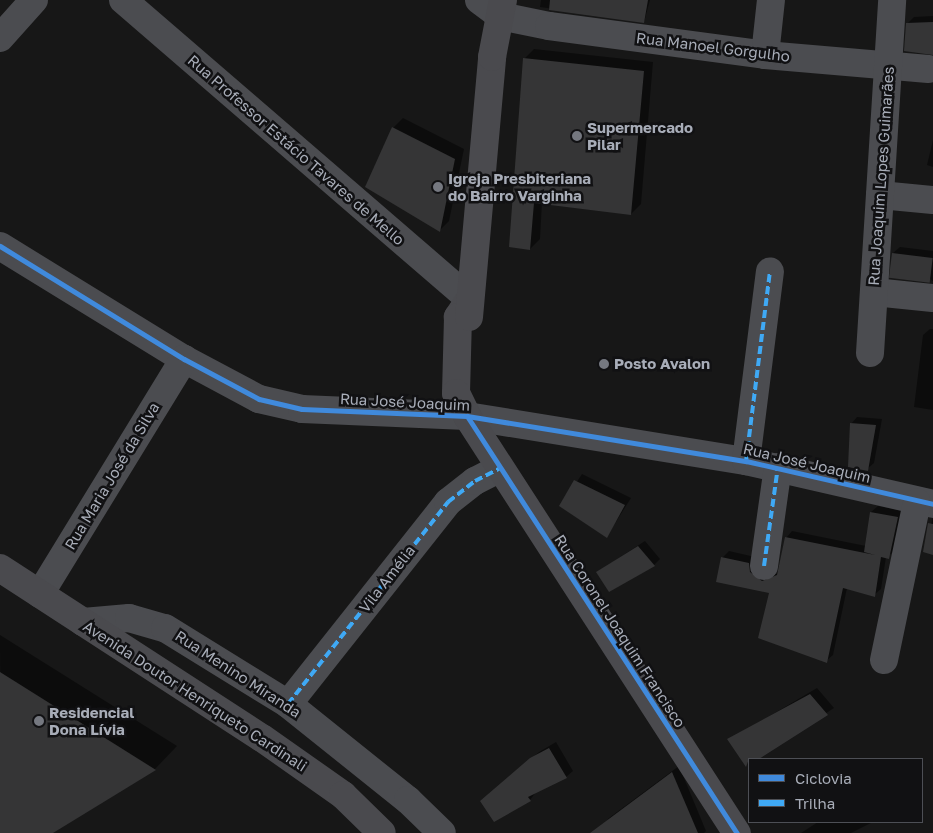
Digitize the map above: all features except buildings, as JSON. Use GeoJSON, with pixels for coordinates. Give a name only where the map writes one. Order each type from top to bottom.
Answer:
{"type":"FeatureCollection","features":[{"type":"Feature","properties":{"kind":"main road"},"geometry":{"type":"LineString","coordinates":[[470,299],[492,57],[494,5]]}},
{"type":"Feature","properties":{"kind":"main road","name":"Rua Coronel Joaquim Francisco"},"geometry":{"type":"LineString","coordinates":[[470,299],[458,317],[456,393],[467,416],[499,469],[737,833]]}},
{"type":"Feature","properties":{"kind":"main road","name":"Avenida Doutor Henriqueto Cardinali"},"geometry":{"type":"LineString","coordinates":[[0,568],[344,795],[382,833]]}},
{"type":"Feature","properties":{"kind":"street"},"geometry":{"type":"LineString","coordinates":[[0,38],[34,0]]}},
{"type":"Feature","properties":{"kind":"street","name":"Rua Professor Estácio Tavares de Mello"},"geometry":{"type":"LineString","coordinates":[[123,0],[470,299]]}},
{"type":"Feature","properties":{"kind":"street"},"geometry":{"type":"LineString","coordinates":[[765,55],[771,0]]}},
{"type":"Feature","properties":{"kind":"street","name":"Rua Joaquim Lopes Guimarães"},"geometry":{"type":"LineString","coordinates":[[870,353],[892,0]]}},
{"type":"Feature","properties":{"kind":"street","name":"Rua Manoel Gorgulho"},"geometry":{"type":"LineString","coordinates":[[494,5],[549,26],[765,55],[928,69]]}},
{"type":"Feature","properties":{"kind":"street"},"geometry":{"type":"LineString","coordinates":[[880,195],[933,200]]}},
{"type":"Feature","properties":{"kind":"street","name":"Rua José Joaquim"},"geometry":{"type":"LineString","coordinates":[[0,246],[184,358],[259,399],[302,409],[467,416],[746,461],[925,503]]}},
{"type":"Feature","properties":{"kind":"street"},"geometry":{"type":"LineString","coordinates":[[746,461],[770,272]]}},
{"type":"Feature","properties":{"kind":"street"},"geometry":{"type":"LineString","coordinates":[[874,292],[933,298]]}},
{"type":"Feature","properties":{"kind":"street","name":"Rua Maria José da Silva"},"geometry":{"type":"LineString","coordinates":[[40,594],[184,358]]}},
{"type":"Feature","properties":{"kind":"street"},"geometry":{"type":"LineString","coordinates":[[764,566],[778,468]]}},
{"type":"Feature","properties":{"kind":"street","name":"Vila Amélia"},"geometry":{"type":"LineString","coordinates":[[288,704],[448,502],[475,481],[499,469]]}},
{"type":"Feature","properties":{"kind":"street"},"geometry":{"type":"LineString","coordinates":[[884,660],[925,503]]}},
{"type":"Feature","properties":{"kind":"street","name":"Rua Menino Miranda"},"geometry":{"type":"LineString","coordinates":[[83,622],[129,618],[165,628],[288,704],[408,800],[442,833]]}},
{"type":"Feature","properties":{"kind":"marked path"},"geometry":{"type":"LineString","coordinates":[[746,461],[770,272]]}},
{"type":"Feature","properties":{"kind":"marked path"},"geometry":{"type":"LineString","coordinates":[[764,566],[778,467]]}},
{"type":"Feature","properties":{"kind":"marked path"},"geometry":{"type":"LineString","coordinates":[[288,704],[448,502],[475,481],[499,469]]}},
{"type":"Feature","properties":{"kind":"cycle path"},"geometry":{"type":"LineString","coordinates":[[0,246],[184,359],[259,399],[302,409],[467,416],[746,461],[933,504]]}},
{"type":"Feature","properties":{"kind":"cycle path"},"geometry":{"type":"LineString","coordinates":[[467,416],[737,833]]}},
{"type":"Feature","properties":{"kind":"place","name":"Supermercado Pilar"},"geometry":{"type":"Point","coordinates":[577,136]}},
{"type":"Feature","properties":{"kind":"place","name":"Igreja Presbiteriana do Bairro Varginha"},"geometry":{"type":"Point","coordinates":[438,187]}},
{"type":"Feature","properties":{"kind":"place","name":"Posto Avalon"},"geometry":{"type":"Point","coordinates":[604,364]}},
{"type":"Feature","properties":{"kind":"place","name":"Residencial Dona Lívia"},"geometry":{"type":"Point","coordinates":[39,721]}}]}
